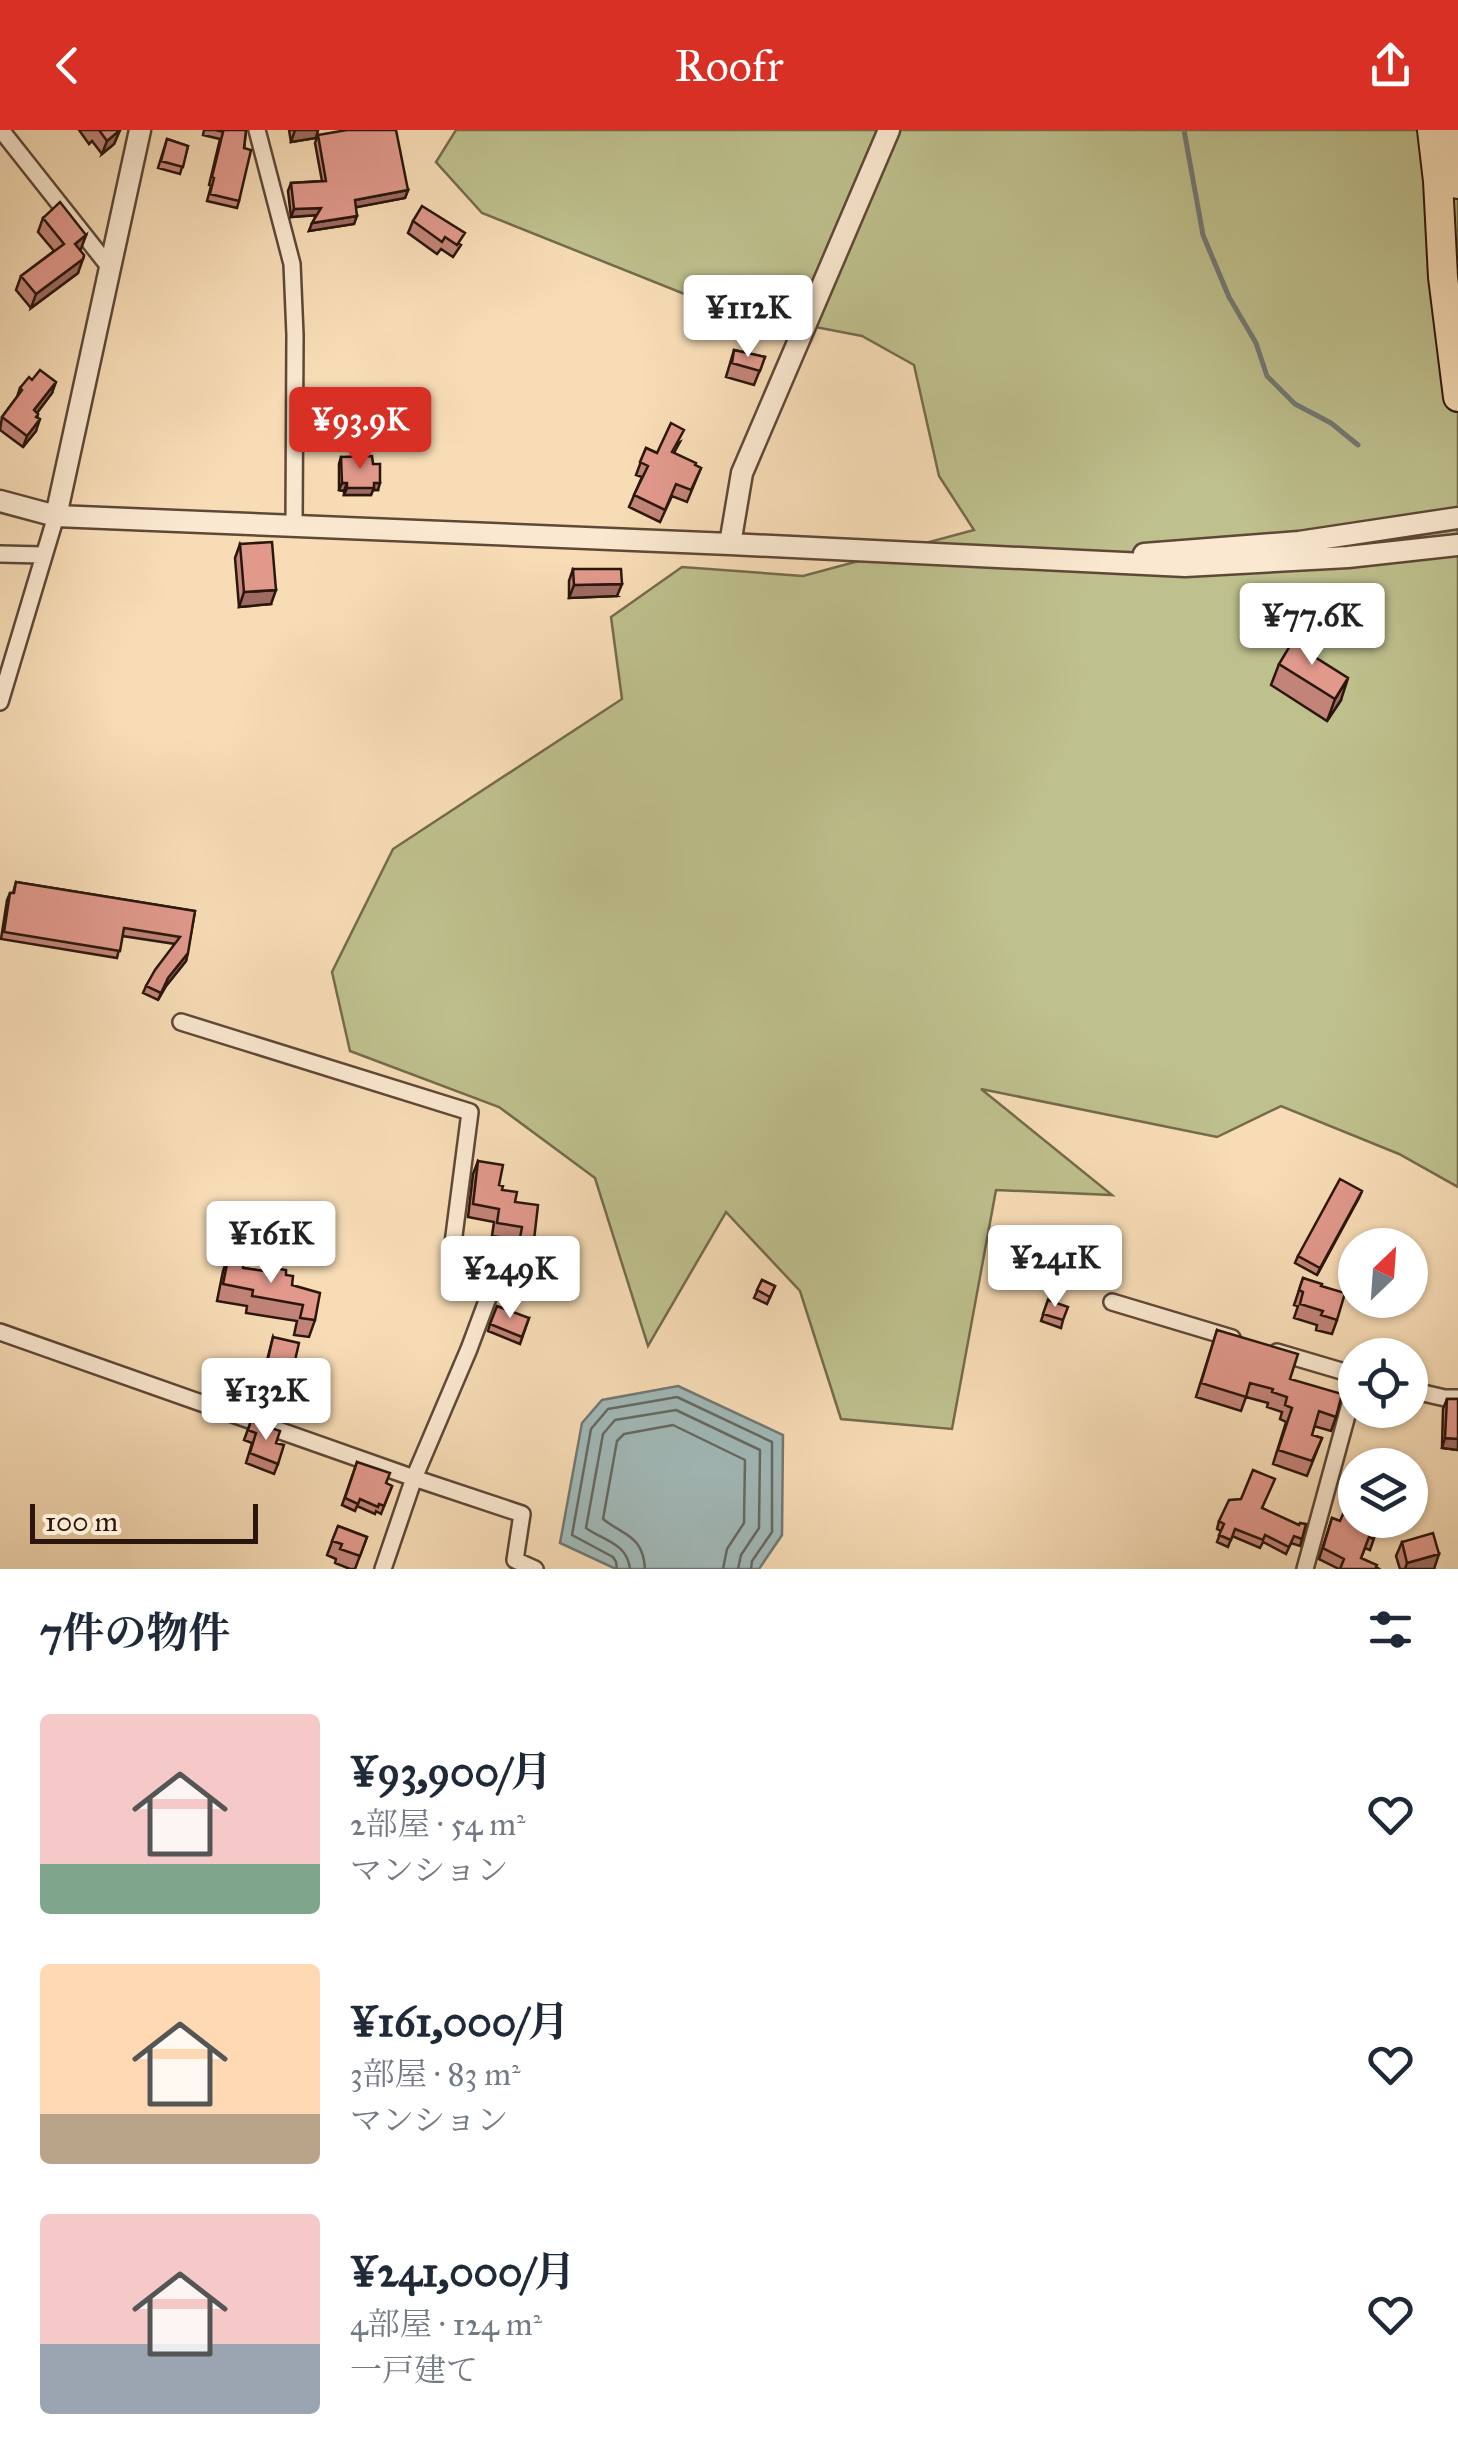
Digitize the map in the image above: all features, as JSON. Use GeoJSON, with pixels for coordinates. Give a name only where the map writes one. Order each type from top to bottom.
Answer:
{"type":"FeatureCollection","features":[{"type":"Feature","properties":{"kind":"highway"},"geometry":{"type":"LineString","coordinates":[[1432,130],[1442,277],[1458,397]]}},
{"type":"Feature","properties":{"kind":"highway"},"geometry":{"type":"LineString","coordinates":[[1447,130],[1458,184]]}},
{"type":"Feature","properties":{"kind":"street"},"geometry":{"type":"LineString","coordinates":[[1,130],[111,269]]}},
{"type":"Feature","properties":{"kind":"street"},"geometry":{"type":"LineString","coordinates":[[0,702],[56,516],[140,130]]}},
{"type":"Feature","properties":{"kind":"street"},"geometry":{"type":"LineString","coordinates":[[257,130],[292,264],[294,526]]}},
{"type":"Feature","properties":{"kind":"street"},"geometry":{"type":"LineString","coordinates":[[730,544],[742,473],[889,130]]}},
{"type":"Feature","properties":{"kind":"street"},"geometry":{"type":"LineString","coordinates":[[0,501],[56,516],[1185,566],[1348,557],[1458,545]]}},
{"type":"Feature","properties":{"kind":"street"},"geometry":{"type":"LineString","coordinates":[[1057,560],[1299,542],[1458,518]]}},
{"type":"Feature","properties":{"kind":"street"},"geometry":{"type":"LineString","coordinates":[[0,554],[42,554]]}},
{"type":"Feature","properties":{"kind":"street"},"geometry":{"type":"LineString","coordinates":[[181,1022],[470,1112],[452,1250],[498,1271],[414,1478],[383,1569]]}},
{"type":"Feature","properties":{"kind":"street"},"geometry":{"type":"LineString","coordinates":[[1112,1302],[1243,1342]]}},
{"type":"Feature","properties":{"kind":"street"},"geometry":{"type":"LineString","coordinates":[[0,1332],[522,1514],[516,1560],[536,1569]]}},
{"type":"Feature","properties":{"kind":"street"},"geometry":{"type":"LineString","coordinates":[[1262,1347],[1338,1370]]}},
{"type":"Feature","properties":{"kind":"street"},"geometry":{"type":"LineString","coordinates":[[1428,1394],[1458,1398]]}},
{"type":"Feature","properties":{"kind":"street"},"geometry":{"type":"LineString","coordinates":[[1305,1569],[1344,1428]]}},
{"type":"Feature","properties":{"kind":"green space"},"geometry":{"type":"Polygon","coordinates":[[[456,130],[1458,130],[1458,1187],[1399,1154],[1281,1106],[1217,1137],[981,1089],[1112,1195],[996,1190],[952,1429],[841,1419],[800,1291],[726,1212],[648,1346],[595,1178],[499,1107],[350,1051],[332,972],[393,849],[622,699],[611,617],[682,567],[803,576],[974,530],[939,476],[914,365],[862,336],[722,309],[482,213],[436,162],[456,130]]]}},
{"type":"Feature","properties":{"kind":"water"},"geometry":{"type":"Polygon","coordinates":[[[678,1386],[783,1435],[782,1535],[759,1569],[616,1569],[560,1543],[582,1423],[602,1400],[678,1386]]]}},
{"type":"Feature","properties":{"kind":"building"},"geometry":{"type":"Polygon","coordinates":[[[99,130],[120,130],[107,141],[99,130]]]}},
{"type":"Feature","properties":{"kind":"building"},"geometry":{"type":"Polygon","coordinates":[[[216,130],[246,130],[244,148],[251,150],[239,201],[210,194],[223,132],[216,130]]]}},
{"type":"Feature","properties":{"kind":"building"},"geometry":{"type":"Polygon","coordinates":[[[347,130],[396,130],[408,190],[355,200],[357,216],[312,223],[321,208],[294,209],[291,183],[326,181],[318,135],[347,130]]]}},
{"type":"Feature","properties":{"kind":"building"},"geometry":{"type":"Polygon","coordinates":[[[167,139],[188,146],[183,167],[161,161],[167,139]]]}},
{"type":"Feature","properties":{"kind":"building"},"geometry":{"type":"Polygon","coordinates":[[[60,202],[86,235],[75,244],[83,259],[36,294],[21,276],[64,244],[43,218],[60,202]]]}},
{"type":"Feature","properties":{"kind":"building"},"geometry":{"type":"Polygon","coordinates":[[[422,206],[465,233],[457,245],[445,237],[442,242],[413,221],[422,206]]]}},
{"type":"Feature","properties":{"kind":"building"},"geometry":{"type":"Polygon","coordinates":[[[734,350],[765,357],[760,371],[732,363],[734,350]]]}},
{"type":"Feature","properties":{"kind":"building"},"geometry":{"type":"Polygon","coordinates":[[[40,370],[56,382],[34,410],[40,419],[27,436],[2,417],[20,388],[40,370]]]}},
{"type":"Feature","properties":{"kind":"building"},"geometry":{"type":"Polygon","coordinates":[[[671,423],[684,430],[672,452],[701,468],[691,490],[676,484],[665,510],[634,495],[648,466],[640,462],[646,448],[657,453],[671,423]]]}},
{"type":"Feature","properties":{"kind":"building"},"geometry":{"type":"Polygon","coordinates":[[[372,456],[373,464],[380,464],[380,483],[374,483],[374,488],[347,488],[347,483],[342,483],[341,457],[372,456]]]}},
{"type":"Feature","properties":{"kind":"building"},"geometry":{"type":"Polygon","coordinates":[[[272,542],[276,590],[244,592],[240,544],[272,542]]]}},
{"type":"Feature","properties":{"kind":"building"},"geometry":{"type":"Polygon","coordinates":[[[573,569],[621,569],[622,584],[574,585],[573,569]]]}},
{"type":"Feature","properties":{"kind":"building"},"geometry":{"type":"Polygon","coordinates":[[[1297,634],[1312,644],[1307,652],[1348,678],[1335,699],[1279,664],[1297,634]]]}},
{"type":"Feature","properties":{"kind":"building"},"geometry":{"type":"Polygon","coordinates":[[[16,882],[195,911],[188,953],[161,993],[146,986],[180,937],[124,928],[120,951],[4,932],[10,893],[14,893],[16,882]]]}},
{"type":"Feature","properties":{"kind":"building"},"geometry":{"type":"Polygon","coordinates":[[[478,1161],[503,1165],[499,1185],[502,1190],[517,1192],[515,1202],[538,1205],[534,1240],[520,1238],[522,1227],[497,1223],[499,1209],[473,1204],[478,1161]]]}},
{"type":"Feature","properties":{"kind":"building"},"geometry":{"type":"Polygon","coordinates":[[[1340,1179],[1362,1191],[1342,1228],[1338,1228],[1320,1268],[1298,1256],[1340,1179]]]}},
{"type":"Feature","properties":{"kind":"building"},"geometry":{"type":"Polygon","coordinates":[[[229,1254],[245,1257],[243,1268],[286,1270],[286,1275],[293,1276],[292,1285],[320,1293],[315,1320],[300,1318],[303,1305],[252,1296],[253,1290],[223,1284],[229,1254]]]}},
{"type":"Feature","properties":{"kind":"building"},"geometry":{"type":"Polygon","coordinates":[[[1303,1278],[1338,1291],[1337,1320],[1300,1304],[1303,1292],[1299,1290],[1303,1278]]]}},
{"type":"Feature","properties":{"kind":"building"},"geometry":{"type":"Polygon","coordinates":[[[762,1280],[775,1286],[770,1297],[757,1290],[762,1280]]]}},
{"type":"Feature","properties":{"kind":"building"},"geometry":{"type":"Polygon","coordinates":[[[1048,1300],[1068,1307],[1063,1320],[1043,1314],[1048,1300]]]}},
{"type":"Feature","properties":{"kind":"building"},"geometry":{"type":"Polygon","coordinates":[[[497,1306],[529,1318],[522,1337],[490,1324],[497,1306]]]}},
{"type":"Feature","properties":{"kind":"building"},"geometry":{"type":"Polygon","coordinates":[[[1217,1330],[1298,1354],[1290,1379],[1338,1393],[1338,1409],[1336,1417],[1319,1411],[1312,1435],[1322,1438],[1312,1461],[1278,1450],[1292,1408],[1285,1405],[1287,1397],[1250,1383],[1246,1397],[1201,1383],[1217,1330]]]}},
{"type":"Feature","properties":{"kind":"building"},"geometry":{"type":"Polygon","coordinates":[[[273,1337],[299,1343],[290,1382],[264,1376],[273,1337]]]}},
{"type":"Feature","properties":{"kind":"building"},"geometry":{"type":"Polygon","coordinates":[[[1447,1399],[1458,1399],[1458,1439],[1445,1438],[1447,1399]]]}},
{"type":"Feature","properties":{"kind":"building"},"geometry":{"type":"Polygon","coordinates":[[[251,1421],[280,1431],[276,1443],[284,1445],[278,1464],[250,1453],[256,1433],[248,1430],[251,1421]]]}},
{"type":"Feature","properties":{"kind":"building"},"geometry":{"type":"Polygon","coordinates":[[[357,1462],[390,1473],[386,1483],[392,1486],[384,1506],[360,1499],[358,1504],[345,1498],[357,1462]]]}},
{"type":"Feature","properties":{"kind":"building"},"geometry":{"type":"Polygon","coordinates":[[[1253,1470],[1275,1479],[1262,1508],[1299,1525],[1306,1524],[1302,1539],[1294,1536],[1289,1547],[1265,1535],[1263,1540],[1235,1529],[1231,1540],[1219,1535],[1224,1524],[1219,1521],[1229,1500],[1241,1499],[1253,1470]]]}},
{"type":"Feature","properties":{"kind":"building"},"geometry":{"type":"Polygon","coordinates":[[[1332,1518],[1338,1520],[1338,1538],[1369,1538],[1361,1558],[1379,1569],[1340,1569],[1344,1559],[1323,1548],[1332,1518]]]}},
{"type":"Feature","properties":{"kind":"building"},"geometry":{"type":"Polygon","coordinates":[[[338,1526],[367,1537],[360,1556],[340,1549],[342,1544],[332,1541],[338,1526]]]}},
{"type":"Feature","properties":{"kind":"building"},"geometry":{"type":"Polygon","coordinates":[[[1433,1533],[1439,1554],[1407,1563],[1402,1542],[1428,1538],[1433,1533]]]}},
{"type":"Feature","properties":{"kind":"waterway"},"geometry":{"type":"LineString","coordinates":[[1184,130],[1203,235],[1229,297],[1256,343],[1267,376],[1295,404],[1331,423],[1358,445]]}}]}
